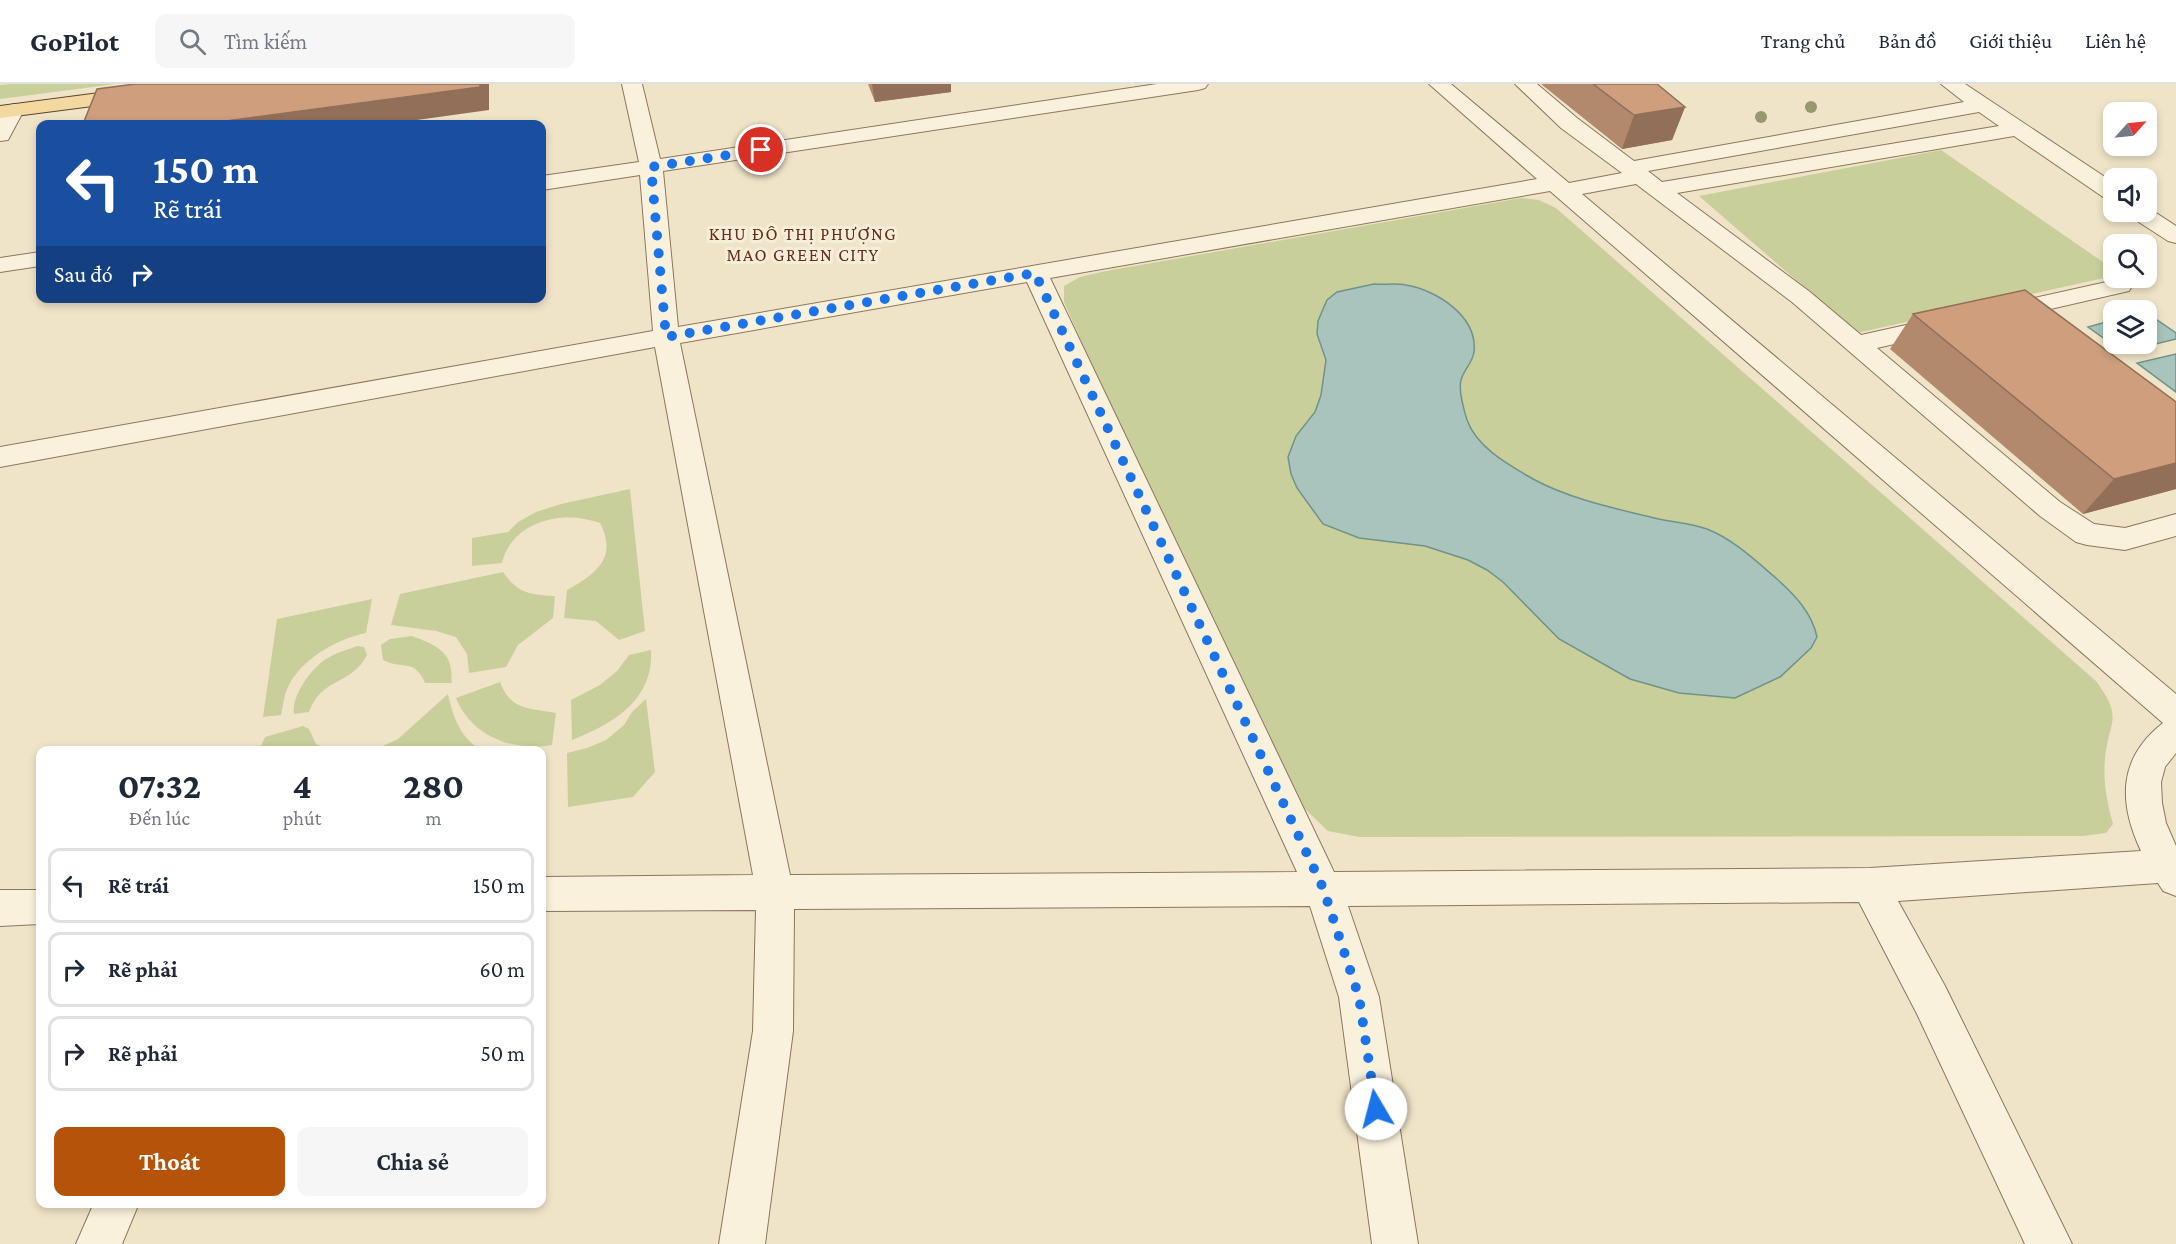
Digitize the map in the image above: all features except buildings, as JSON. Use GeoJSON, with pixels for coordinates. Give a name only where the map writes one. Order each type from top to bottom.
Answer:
{"type":"FeatureCollection","features":[{"type":"Feature","properties":{"kind":"main road"},"geometry":{"type":"LineString","coordinates":[[7,111],[216,84]]}},
{"type":"Feature","properties":{"kind":"street"},"geometry":{"type":"LineString","coordinates":[[632,84],[651,167],[666,337],[775,892],[773,1031],[742,1244]]}},
{"type":"Feature","properties":{"kind":"street"},"geometry":{"type":"LineString","coordinates":[[546,182],[1198,84]]}},
{"type":"Feature","properties":{"kind":"street"},"geometry":{"type":"LineString","coordinates":[[1439,84],[2176,714]]}},
{"type":"Feature","properties":{"kind":"street"},"geometry":{"type":"LineString","coordinates":[[1524,84],[1569,123],[1801,297],[2050,509],[2087,534],[2125,539],[2176,525]]}},
{"type":"Feature","properties":{"kind":"street"},"geometry":{"type":"LineString","coordinates":[[1951,84],[2103,187]]}},
{"type":"Feature","properties":{"kind":"street"},"geometry":{"type":"LineString","coordinates":[[1643,177],[1728,150],[1983,105]]}},
{"type":"Feature","properties":{"kind":"street"},"geometry":{"type":"LineString","coordinates":[[0,135],[7,111]]}},
{"type":"Feature","properties":{"kind":"street"},"geometry":{"type":"LineString","coordinates":[[1913,118],[1945,141]]}},
{"type":"Feature","properties":{"kind":"street"},"geometry":{"type":"LineString","coordinates":[[0,457],[1035,273],[1559,187],[1643,177],[1756,172],[2018,129]]}},
{"type":"Feature","properties":{"kind":"street"},"geometry":{"type":"LineString","coordinates":[[1836,131],[1867,154]]}},
{"type":"Feature","properties":{"kind":"street"},"geometry":{"type":"LineString","coordinates":[[1800,138],[1831,160]]}},
{"type":"Feature","properties":{"kind":"street"},"geometry":{"type":"LineString","coordinates":[[1728,150],[1756,172]]}},
{"type":"Feature","properties":{"kind":"street"},"geometry":{"type":"LineString","coordinates":[[2154,222],[2176,236]]}},
{"type":"Feature","properties":{"kind":"street"},"geometry":{"type":"LineString","coordinates":[[0,265],[36,260]]}},
{"type":"Feature","properties":{"kind":"street"},"geometry":{"type":"LineString","coordinates":[[1035,273],[1323,888],[1359,997],[1395,1244]]}},
{"type":"Feature","properties":{"kind":"street"},"geometry":{"type":"LineString","coordinates":[[1856,344],[2111,288]]}},
{"type":"Feature","properties":{"kind":"street"},"geometry":{"type":"LineString","coordinates":[[546,894],[1870,885],[2172,873],[2154,842],[2145,819],[2143,797],[2144,778],[2149,761],[2159,746],[2176,733]]}},
{"type":"Feature","properties":{"kind":"street"},"geometry":{"type":"LineString","coordinates":[[1870,885],[1931,999],[2049,1244]]}},
{"type":"Feature","properties":{"kind":"street"},"geometry":{"type":"LineString","coordinates":[[0,908],[36,907]]}},
{"type":"Feature","properties":{"kind":"street"},"geometry":{"type":"LineString","coordinates":[[99,1244],[115,1208]]}},
{"type":"Feature","properties":{"kind":"green space"},"geometry":{"type":"Polygon","coordinates":[[[116,84],[0,99],[0,85],[116,84]]]}},
{"type":"Feature","properties":{"kind":"green space"},"geometry":{"type":"Polygon","coordinates":[[[1941,150],[2103,262],[2103,278],[1857,333],[1699,196],[1941,150]]]}},
{"type":"Feature","properties":{"kind":"green space"},"geometry":{"type":"Polygon","coordinates":[[[1521,198],[1539,200],[1556,208],[2096,681],[2105,694],[2112,712],[2105,759],[2105,776],[2107,800],[2113,824],[2106,833],[2083,836],[1359,837],[1328,831],[1304,808],[1286,779],[1170,542],[1064,302],[1064,286],[1080,277],[1106,271],[1521,198]]]}},
{"type":"Feature","properties":{"kind":"green space"},"geometry":{"type":"Polygon","coordinates":[[[630,489],[645,631],[619,640],[596,621],[564,618],[567,590],[595,571],[605,555],[607,546],[600,523],[570,517],[541,522],[516,537],[502,563],[472,566],[472,538],[508,532],[518,522],[536,512],[561,504],[630,489]]]}},
{"type":"Feature","properties":{"kind":"green space"},"geometry":{"type":"Polygon","coordinates":[[[503,572],[514,585],[525,592],[555,596],[553,618],[518,645],[506,667],[469,673],[467,654],[456,637],[436,631],[391,625],[400,594],[503,572]]]}},
{"type":"Feature","properties":{"kind":"green space"},"geometry":{"type":"Polygon","coordinates":[[[372,599],[366,633],[332,645],[311,659],[288,687],[281,715],[263,717],[277,619],[372,599]]]}},
{"type":"Feature","properties":{"kind":"green space"},"geometry":{"type":"Polygon","coordinates":[[[412,636],[442,651],[449,662],[452,683],[425,683],[417,670],[412,667],[383,660],[381,645],[390,639],[412,636]]]}},
{"type":"Feature","properties":{"kind":"green space"},"geometry":{"type":"Polygon","coordinates":[[[357,646],[364,647],[367,655],[360,665],[321,693],[309,712],[294,714],[299,691],[314,669],[337,653],[357,646]]]}},
{"type":"Feature","properties":{"kind":"green space"},"geometry":{"type":"Polygon","coordinates":[[[651,650],[646,683],[628,708],[602,726],[572,740],[571,700],[600,685],[617,671],[629,655],[651,650]]]}},
{"type":"Feature","properties":{"kind":"green space"},"geometry":{"type":"Polygon","coordinates":[[[500,682],[510,698],[522,707],[556,713],[552,745],[523,746],[495,738],[472,722],[456,698],[500,682]]]}},
{"type":"Feature","properties":{"kind":"green space"},"geometry":{"type":"Polygon","coordinates":[[[448,694],[458,726],[475,746],[383,746],[398,739],[448,694]]]}},
{"type":"Feature","properties":{"kind":"green space"},"geometry":{"type":"Polygon","coordinates":[[[646,699],[655,772],[633,797],[568,807],[567,753],[606,740],[624,725],[632,712],[646,699]]]}},
{"type":"Feature","properties":{"kind":"green space"},"geometry":{"type":"Polygon","coordinates":[[[303,726],[309,729],[316,744],[321,746],[261,746],[265,737],[303,726]]]}},
{"type":"Feature","properties":{"kind":"water"},"geometry":{"type":"Polygon","coordinates":[[[1374,284],[1402,284],[1418,288],[1442,299],[1462,316],[1473,339],[1474,352],[1461,380],[1463,406],[1472,430],[1495,455],[1533,479],[1562,492],[1623,510],[1701,527],[1726,538],[1777,579],[1802,605],[1815,628],[1817,637],[1811,648],[1780,677],[1735,698],[1679,693],[1630,679],[1559,639],[1503,582],[1468,560],[1425,546],[1359,538],[1323,524],[1297,488],[1291,474],[1288,457],[1296,436],[1315,412],[1321,395],[1326,360],[1317,334],[1318,321],[1327,300],[1337,292],[1374,284]]]}},
{"type":"Feature","properties":{"kind":"water"},"geometry":{"type":"Polygon","coordinates":[[[2157,320],[2176,333],[2176,339],[2157,344],[2157,320]]]}},
{"type":"Feature","properties":{"kind":"water"},"geometry":{"type":"Polygon","coordinates":[[[2103,323],[2103,338],[2088,327],[2103,323]]]}},
{"type":"Feature","properties":{"kind":"water"},"geometry":{"type":"Polygon","coordinates":[[[2176,354],[2176,392],[2137,363],[2176,354]]]}},
{"type":"Feature","properties":{"kind":"district","name":"KHU ĐÔ THỊ PHƯỢNG MAO GREEN CITY"},"geometry":{"type":"Point","coordinates":[803,244]}},
{"type":"Feature","properties":{"kind":"route"},"geometry":{"type":"LineString","coordinates":[[761,150],[651,167],[666,337],[1035,273],[1323,888],[1359,997],[1376,1109]]}}]}
